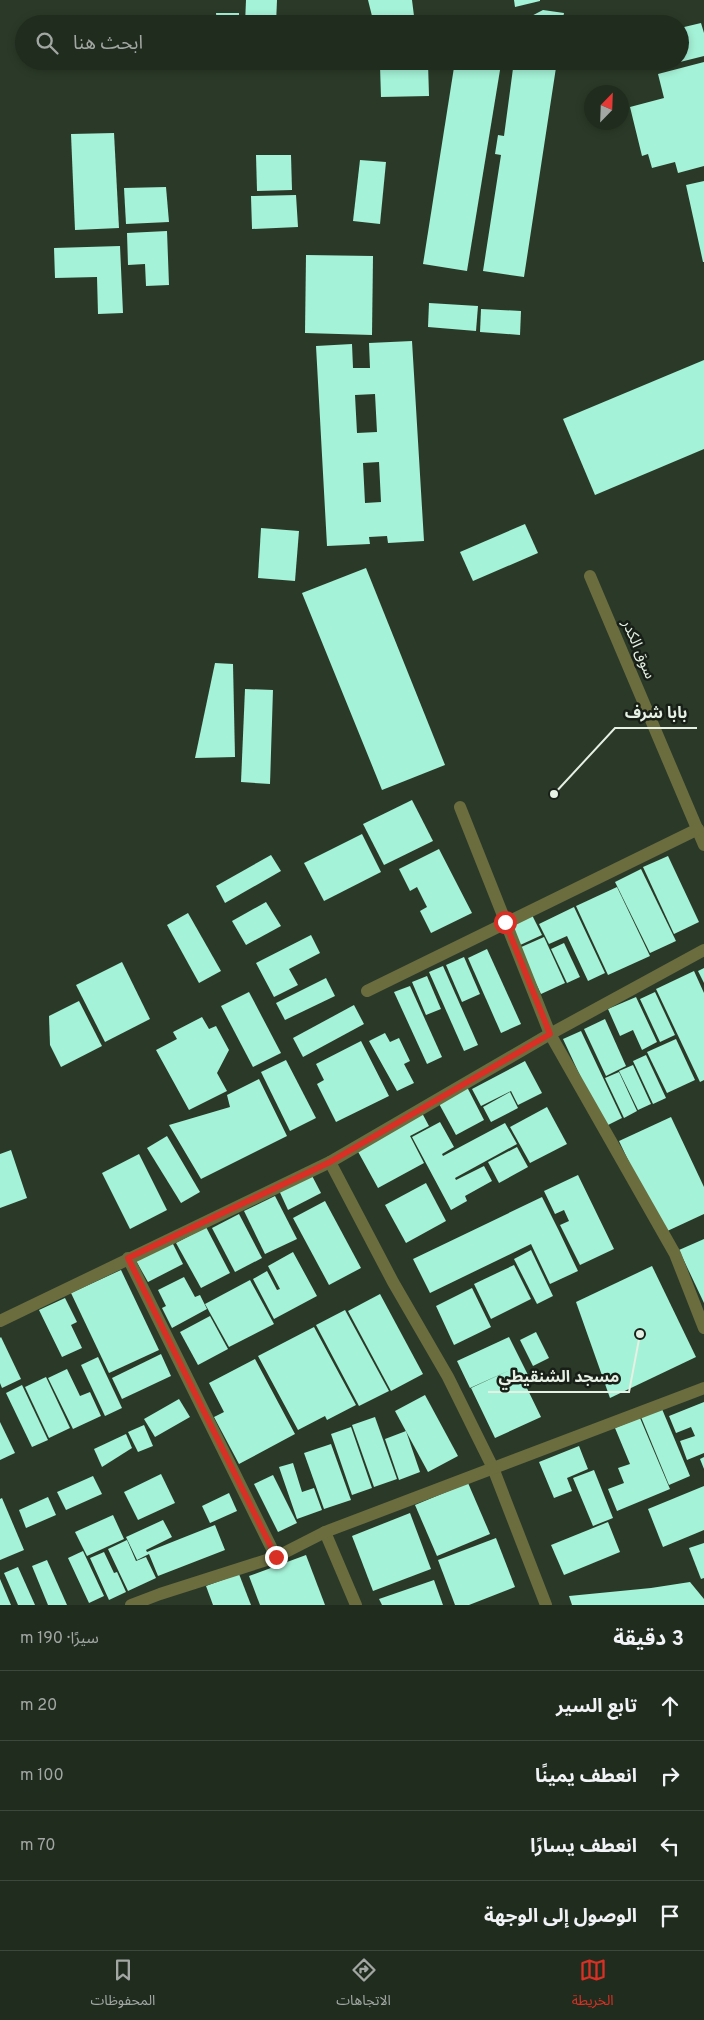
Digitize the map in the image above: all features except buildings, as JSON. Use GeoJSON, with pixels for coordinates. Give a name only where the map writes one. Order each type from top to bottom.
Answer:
{"type":"FeatureCollection","features":[{"type":"Feature","properties":{"kind":"street","name":"سوق الكدر"},"geometry":{"type":"LineString","coordinates":[[590,576],[704,845]]}},
{"type":"Feature","properties":{"kind":"street"},"geometry":{"type":"LineString","coordinates":[[460,807],[550,1034],[675,1254],[704,1328]]}},
{"type":"Feature","properties":{"kind":"street"},"geometry":{"type":"LineString","coordinates":[[367,991],[698,829]]}},
{"type":"Feature","properties":{"kind":"street"},"geometry":{"type":"LineString","coordinates":[[0,1321],[330,1162],[550,1034],[704,950]]}},
{"type":"Feature","properties":{"kind":"street"},"geometry":{"type":"LineString","coordinates":[[330,1162],[392,1282],[448,1377],[493,1468],[546,1605]]}},
{"type":"Feature","properties":{"kind":"street"},"geometry":{"type":"LineString","coordinates":[[128,1258],[276,1557]]}},
{"type":"Feature","properties":{"kind":"street"},"geometry":{"type":"LineString","coordinates":[[131,1605],[163,1599],[276,1557],[325,1532],[704,1388]]}},
{"type":"Feature","properties":{"kind":"street"},"geometry":{"type":"LineString","coordinates":[[325,1532],[356,1605]]}},
{"type":"Feature","properties":{"kind":"place","name":"بابا شرف"},"geometry":{"type":"Point","coordinates":[554,794]}},
{"type":"Feature","properties":{"kind":"place","name":"مسجد الشنقيطي"},"geometry":{"type":"Point","coordinates":[640,1334]}},
{"type":"Feature","properties":{"kind":"route"},"geometry":{"type":"LineString","coordinates":[[276,1557],[128,1258],[330,1162],[550,1034],[505,922]]}}]}
